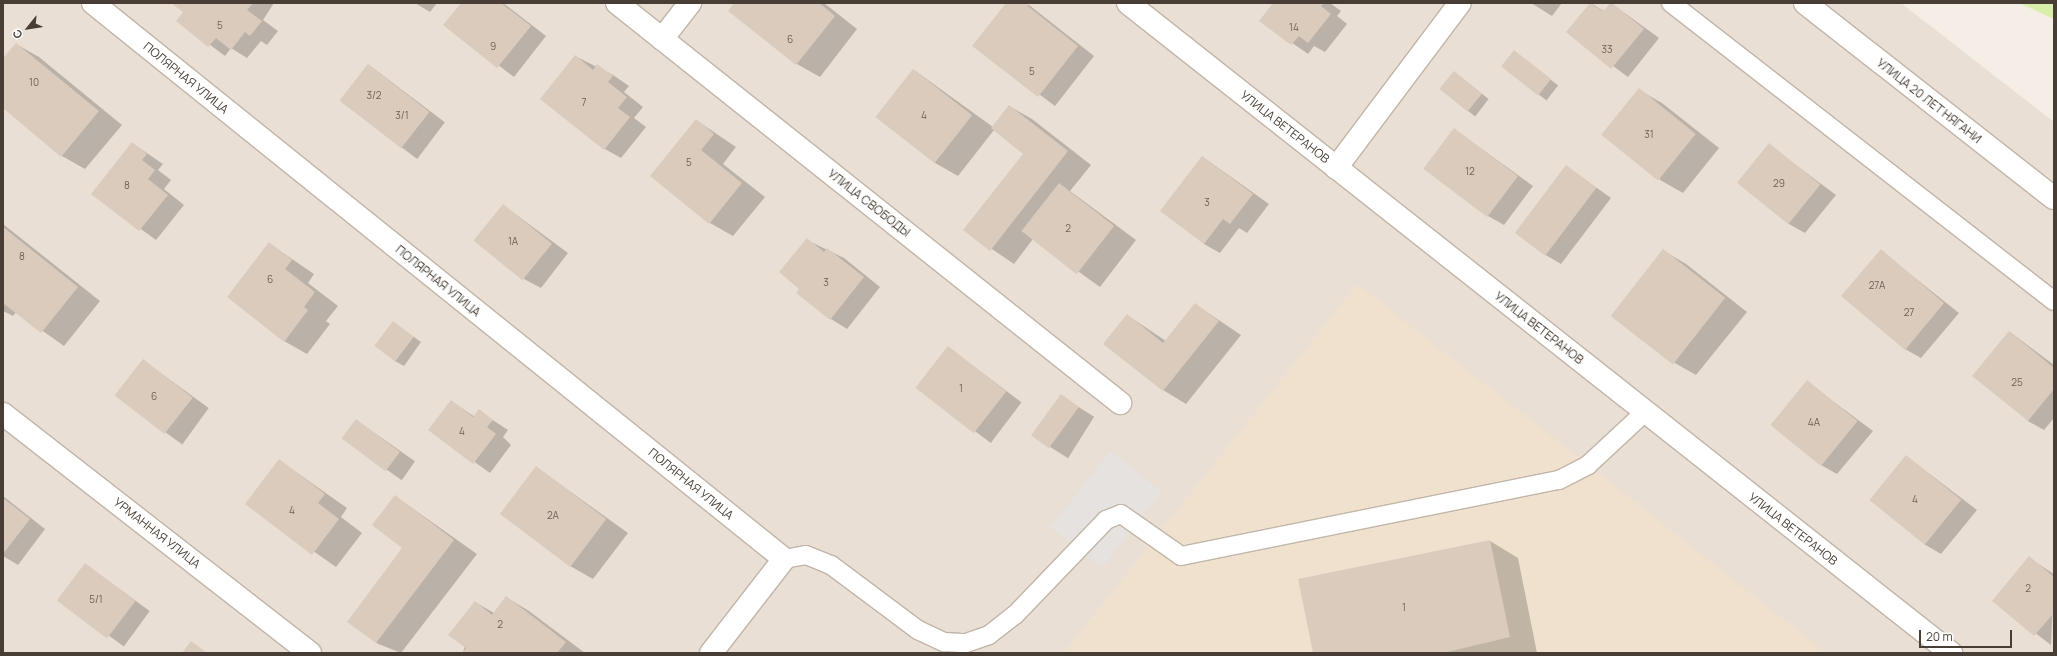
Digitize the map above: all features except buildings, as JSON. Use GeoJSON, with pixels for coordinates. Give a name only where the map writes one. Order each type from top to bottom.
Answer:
{"type":"FeatureCollection","features":[{"type":"Feature","properties":{"kind":"street","name":"ПОЛЯРНАЯ УЛИЦА"},"geometry":{"type":"LineString","coordinates":[[93,3],[784,559]]}},
{"type":"Feature","properties":{"kind":"street","name":"УЛИЦА СВОБОДЫ"},"geometry":{"type":"LineString","coordinates":[[617,3],[1120,403]]}},
{"type":"Feature","properties":{"kind":"street"},"geometry":{"type":"LineString","coordinates":[[662,39],[690,3]]}},
{"type":"Feature","properties":{"kind":"street","name":"УЛИЦА ВЕТЕРАНОВ"},"geometry":{"type":"LineString","coordinates":[[1128,3],[1951,653]]}},
{"type":"Feature","properties":{"kind":"street"},"geometry":{"type":"LineString","coordinates":[[1336,168],[1460,3]]}},
{"type":"Feature","properties":{"kind":"street","name":"УЛИЦА 20 ЛЕТ НЯГАНИ"},"geometry":{"type":"LineString","coordinates":[[1806,3],[2054,198]]}},
{"type":"Feature","properties":{"kind":"street","name":"УРМАННАЯ УЛИЦА"},"geometry":{"type":"LineString","coordinates":[[3,414],[310,653]]}},
{"type":"Feature","properties":{"kind":"street"},"geometry":{"type":"LineString","coordinates":[[711,653],[784,559]]}},
{"type":"Feature","properties":{"kind":"lane"},"geometry":{"type":"LineString","coordinates":[[1671,3],[2054,301]]}},
{"type":"Feature","properties":{"kind":"lane"},"geometry":{"type":"LineString","coordinates":[[784,559],[806,555],[831,565],[918,630],[944,642],[966,643],[989,635],[1015,615],[1106,520],[1121,514],[1181,556],[1188,555],[1559,480],[1588,465],[1645,412]]}},
{"type":"Feature","properties":{"kind":"shaded area"},"geometry":{"type":"Polygon","coordinates":[[[3,3],[1901,3],[2054,122],[2054,653],[3,653],[3,3]]]}},
{"type":"Feature","properties":{"kind":"shaded area"},"geometry":{"type":"Polygon","coordinates":[[[1357,284],[1588,465],[1826,653],[1063,653],[1357,284]]]}},
{"type":"Feature","properties":{"kind":"shaded area"},"geometry":{"type":"Polygon","coordinates":[[[1110,451],[1162,492],[1102,568],[1050,527],[1110,451]]]}},
{"type":"Feature","properties":{"kind":"green space"},"geometry":{"type":"Polygon","coordinates":[[[2019,3],[2054,3],[2054,19],[2019,3]]]}}]}
